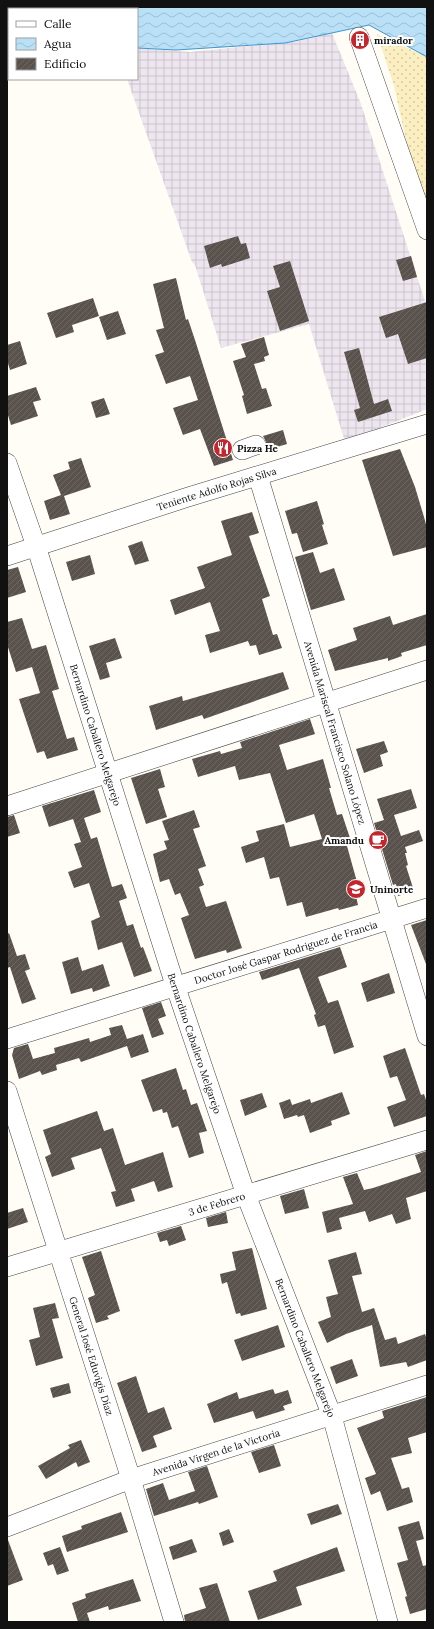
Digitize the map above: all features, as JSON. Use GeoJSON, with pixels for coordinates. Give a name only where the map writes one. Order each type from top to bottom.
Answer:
{"type":"FeatureCollection","features":[{"type":"Feature","properties":{"kind":"street"},"geometry":{"type":"LineString","coordinates":[[359,37],[427,230]]}},
{"type":"Feature","properties":{"kind":"street","name":"Teniente Adolfo Rojas Silva"},"geometry":{"type":"LineString","coordinates":[[7,556],[427,424]]}},
{"type":"Feature","properties":{"kind":"street","name":"Bernardino Caballero Melgarejo"},"geometry":{"type":"LineString","coordinates":[[7,463],[36,546],[175,985],[246,1195],[332,1416],[388,1622]]}},
{"type":"Feature","properties":{"kind":"street","name":"Avenida Mariscal Francisco Solano López"},"geometry":{"type":"LineString","coordinates":[[258,476],[427,1036]]}},
{"type":"Feature","properties":{"kind":"street"},"geometry":{"type":"LineString","coordinates":[[7,806],[427,670]]}},
{"type":"Feature","properties":{"kind":"street","name":"Doctor José Gaspar Rodriguez de Francia"},"geometry":{"type":"LineString","coordinates":[[7,1039],[175,985],[427,908]]}},
{"type":"Feature","properties":{"kind":"street","name":"General José Eduvigis Díaz"},"geometry":{"type":"LineString","coordinates":[[7,1091],[131,1479],[174,1622]]}},
{"type":"Feature","properties":{"kind":"street","name":"3 de Febrero"},"geometry":{"type":"LineString","coordinates":[[7,1267],[59,1253],[427,1140]]}},
{"type":"Feature","properties":{"kind":"street","name":"Avenida Virgen de la Victoria"},"geometry":{"type":"LineString","coordinates":[[7,1527],[131,1479],[427,1385]]}},
{"type":"Feature","properties":{"kind":"shaded area"},"geometry":{"type":"Polygon","coordinates":[[[332,33],[361,104],[427,307],[427,409],[345,442],[309,324],[221,348],[195,265],[192,262],[127,80],[138,80],[138,48],[190,52],[298,41],[332,33]]]}},
{"type":"Feature","properties":{"kind":"sand"},"geometry":{"type":"Polygon","coordinates":[[[377,34],[427,57],[427,206],[410,158],[394,86],[377,34]]]}},
{"type":"Feature","properties":{"kind":"water"},"geometry":{"type":"Polygon","coordinates":[[[7,7],[427,7],[427,57],[369,25],[285,43],[176,50],[138,48],[138,8],[8,8],[7,20],[7,7]]]}},
{"type":"Feature","properties":{"kind":"building"},"geometry":{"type":"Polygon","coordinates":[[[238,236],[241,244],[246,243],[250,258],[222,267],[221,264],[210,268],[204,246],[238,236]]]}},
{"type":"Feature","properties":{"kind":"building"},"geometry":{"type":"Polygon","coordinates":[[[411,256],[417,277],[403,281],[396,260],[411,256]]]}},
{"type":"Feature","properties":{"kind":"building"},"geometry":{"type":"Polygon","coordinates":[[[290,261],[309,321],[280,331],[267,291],[280,287],[273,266],[290,261]]]}},
{"type":"Feature","properties":{"kind":"building"},"geometry":{"type":"Polygon","coordinates":[[[176,278],[186,320],[188,319],[233,460],[214,466],[200,429],[183,435],[173,408],[198,400],[190,376],[166,384],[155,355],[164,352],[156,330],[164,328],[153,284],[176,278]]]}},
{"type":"Feature","properties":{"kind":"building"},"geometry":{"type":"Polygon","coordinates":[[[93,298],[99,316],[72,325],[74,332],[56,338],[47,313],[93,298]]]}},
{"type":"Feature","properties":{"kind":"building"},"geometry":{"type":"Polygon","coordinates":[[[427,302],[427,358],[408,364],[398,334],[386,338],[379,317],[427,302]]]}},
{"type":"Feature","properties":{"kind":"building"},"geometry":{"type":"Polygon","coordinates":[[[118,311],[126,334],[107,340],[99,317],[118,311]]]}},
{"type":"Feature","properties":{"kind":"building"},"geometry":{"type":"Polygon","coordinates":[[[264,337],[269,355],[264,357],[265,361],[254,364],[262,389],[266,388],[272,406],[247,414],[242,396],[244,395],[233,361],[246,357],[241,344],[264,337]]]}},
{"type":"Feature","properties":{"kind":"building"},"geometry":{"type":"Polygon","coordinates":[[[20,341],[27,364],[10,370],[7,360],[7,345],[20,341]]]}},
{"type":"Feature","properties":{"kind":"building"},"geometry":{"type":"Polygon","coordinates":[[[359,348],[374,404],[388,399],[392,411],[358,422],[354,410],[360,408],[344,352],[359,348]]]}},
{"type":"Feature","properties":{"kind":"building"},"geometry":{"type":"Polygon","coordinates":[[[36,387],[41,400],[33,402],[38,416],[11,425],[7,412],[7,396],[36,387]]]}},
{"type":"Feature","properties":{"kind":"building"},"geometry":{"type":"Polygon","coordinates":[[[104,398],[110,414],[96,418],[91,402],[104,398]]]}},
{"type":"Feature","properties":{"kind":"building"},"geometry":{"type":"Polygon","coordinates":[[[283,430],[287,444],[267,450],[266,442],[263,436],[283,430]]]}},
{"type":"Feature","properties":{"kind":"building"},"geometry":{"type":"Polygon","coordinates":[[[400,449],[415,487],[424,517],[427,528],[427,547],[393,556],[362,460],[400,449]]]}},
{"type":"Feature","properties":{"kind":"building"},"geometry":{"type":"Polygon","coordinates":[[[81,458],[91,487],[64,496],[70,514],[50,520],[44,501],[61,495],[53,475],[70,469],[68,462],[81,458]]]}},
{"type":"Feature","properties":{"kind":"building"},"geometry":{"type":"Polygon","coordinates":[[[317,501],[328,544],[303,552],[297,533],[292,534],[285,511],[317,501]]]}},
{"type":"Feature","properties":{"kind":"building"},"geometry":{"type":"Polygon","coordinates":[[[252,512],[259,533],[249,536],[270,596],[262,599],[273,635],[277,634],[282,648],[259,655],[256,645],[250,646],[248,641],[210,653],[205,635],[220,631],[210,602],[175,615],[170,600],[205,588],[197,567],[232,555],[221,521],[252,512]]]}},
{"type":"Feature","properties":{"kind":"building"},"geometry":{"type":"Polygon","coordinates":[[[142,541],[149,561],[135,565],[128,546],[142,541]]]}},
{"type":"Feature","properties":{"kind":"building"},"geometry":{"type":"Polygon","coordinates":[[[313,552],[320,573],[334,568],[345,600],[311,610],[295,557],[313,552]]]}},
{"type":"Feature","properties":{"kind":"building"},"geometry":{"type":"Polygon","coordinates":[[[90,555],[95,574],[72,581],[66,562],[90,555]]]}},
{"type":"Feature","properties":{"kind":"building"},"geometry":{"type":"Polygon","coordinates":[[[18,567],[26,592],[7,598],[7,570],[18,567]]]}},
{"type":"Feature","properties":{"kind":"building"},"geometry":{"type":"Polygon","coordinates":[[[427,614],[427,645],[401,653],[402,656],[388,661],[388,658],[335,671],[328,650],[357,640],[353,628],[390,616],[393,625],[427,614]]]}},
{"type":"Feature","properties":{"kind":"building"},"geometry":{"type":"Polygon","coordinates":[[[22,618],[32,649],[46,645],[59,689],[52,691],[67,739],[74,737],[78,750],[47,759],[44,751],[37,753],[19,699],[40,693],[32,667],[16,672],[7,644],[7,622],[22,618]]]}},
{"type":"Feature","properties":{"kind":"building"},"geometry":{"type":"Polygon","coordinates":[[[115,638],[122,658],[106,663],[110,677],[100,680],[89,646],[115,638]]]}},
{"type":"Feature","properties":{"kind":"building"},"geometry":{"type":"Polygon","coordinates":[[[283,672],[289,689],[204,719],[202,715],[156,730],[149,706],[182,696],[183,701],[283,672]]]}},
{"type":"Feature","properties":{"kind":"building"},"geometry":{"type":"Polygon","coordinates":[[[310,719],[315,734],[279,745],[287,770],[323,759],[331,788],[329,788],[337,815],[342,814],[352,844],[347,846],[357,882],[353,883],[358,905],[339,910],[338,908],[306,917],[302,902],[287,906],[279,877],[270,879],[264,857],[246,863],[241,847],[259,841],[256,831],[284,824],[290,847],[322,839],[314,814],[286,823],[270,773],[239,780],[235,766],[198,777],[192,759],[220,751],[221,754],[242,748],[240,742],[310,719]]]}},
{"type":"Feature","properties":{"kind":"building"},"geometry":{"type":"Polygon","coordinates":[[[384,741],[388,752],[380,755],[383,766],[364,773],[356,749],[384,741]]]}},
{"type":"Feature","properties":{"kind":"building"},"geometry":{"type":"Polygon","coordinates":[[[160,769],[165,787],[158,789],[167,817],[146,824],[131,778],[160,769]]]}},
{"type":"Feature","properties":{"kind":"building"},"geometry":{"type":"Polygon","coordinates":[[[411,789],[417,808],[394,815],[401,836],[419,830],[423,841],[405,847],[408,865],[406,866],[414,891],[398,896],[396,884],[393,885],[374,823],[384,820],[377,799],[411,789]]]}},
{"type":"Feature","properties":{"kind":"building"},"geometry":{"type":"Polygon","coordinates":[[[94,790],[101,812],[84,818],[91,839],[97,837],[112,887],[122,884],[127,898],[119,901],[127,926],[133,924],[141,948],[143,947],[152,971],[134,977],[122,942],[98,950],[91,921],[100,917],[89,883],[74,888],[68,872],[82,867],[74,844],[81,842],[73,819],[49,827],[42,806],[94,790]]]}},
{"type":"Feature","properties":{"kind":"building"},"geometry":{"type":"Polygon","coordinates":[[[194,810],[200,827],[193,829],[206,866],[198,869],[204,885],[199,887],[206,907],[226,901],[242,948],[227,953],[226,950],[195,959],[181,918],[189,915],[180,893],[175,895],[169,879],[160,882],[153,854],[167,849],[164,841],[169,840],[162,821],[194,810]]]}},
{"type":"Feature","properties":{"kind":"building"},"geometry":{"type":"Polygon","coordinates":[[[14,815],[20,833],[7,837],[7,817],[14,815]]]}},
{"type":"Feature","properties":{"kind":"building"},"geometry":{"type":"Polygon","coordinates":[[[427,920],[427,964],[426,964],[411,925],[427,920]]]}},
{"type":"Feature","properties":{"kind":"building"},"geometry":{"type":"Polygon","coordinates":[[[9,933],[17,956],[25,954],[30,969],[25,971],[36,999],[22,1004],[10,967],[7,968],[7,934],[9,933]]]}},
{"type":"Feature","properties":{"kind":"building"},"geometry":{"type":"Polygon","coordinates":[[[340,947],[347,967],[318,977],[328,1003],[338,1000],[354,1047],[334,1054],[325,1025],[318,1027],[314,1015],[316,1014],[299,968],[262,980],[259,972],[340,947]]]}},
{"type":"Feature","properties":{"kind":"building"},"geometry":{"type":"Polygon","coordinates":[[[78,957],[82,971],[103,964],[110,986],[93,992],[92,988],[71,994],[62,962],[78,957]]]}},
{"type":"Feature","properties":{"kind":"building"},"geometry":{"type":"Polygon","coordinates":[[[389,973],[395,993],[367,1002],[361,983],[389,973]]]}},
{"type":"Feature","properties":{"kind":"building"},"geometry":{"type":"Polygon","coordinates":[[[161,1002],[166,1016],[158,1019],[164,1034],[152,1038],[142,1008],[161,1002]]]}},
{"type":"Feature","properties":{"kind":"building"},"geometry":{"type":"Polygon","coordinates":[[[122,1025],[127,1039],[143,1034],[149,1052],[131,1058],[127,1046],[81,1062],[79,1058],[56,1065],[57,1070],[42,1075],[40,1071],[19,1079],[12,1055],[14,1048],[28,1044],[33,1059],[55,1053],[54,1048],[89,1038],[90,1042],[111,1035],[109,1028],[122,1025]]]}},
{"type":"Feature","properties":{"kind":"building"},"geometry":{"type":"Polygon","coordinates":[[[405,1048],[421,1095],[424,1094],[427,1103],[427,1116],[394,1127],[387,1107],[406,1100],[397,1076],[390,1078],[383,1056],[405,1048]]]}},
{"type":"Feature","properties":{"kind":"building"},"geometry":{"type":"Polygon","coordinates":[[[176,1068],[183,1090],[186,1089],[191,1105],[197,1103],[207,1131],[199,1133],[204,1153],[189,1158],[178,1126],[172,1128],[167,1112],[163,1113],[162,1109],[153,1112],[141,1080],[176,1068]]]}},
{"type":"Feature","properties":{"kind":"building"},"geometry":{"type":"Polygon","coordinates":[[[342,1092],[350,1114],[331,1121],[332,1125],[310,1133],[304,1115],[298,1117],[297,1115],[284,1119],[279,1103],[290,1099],[292,1105],[310,1099],[311,1103],[342,1092]]]}},
{"type":"Feature","properties":{"kind":"building"},"geometry":{"type":"Polygon","coordinates":[[[262,1093],[267,1107],[245,1116],[240,1100],[262,1093]]]}},
{"type":"Feature","properties":{"kind":"building"},"geometry":{"type":"Polygon","coordinates":[[[97,1111],[104,1131],[113,1128],[125,1165],[163,1152],[173,1187],[158,1192],[154,1181],[131,1189],[135,1201],[116,1207],[111,1192],[116,1191],[101,1148],[71,1158],[75,1169],[52,1177],[45,1157],[51,1154],[43,1130],[97,1111]]]}},
{"type":"Feature","properties":{"kind":"building"},"geometry":{"type":"Polygon","coordinates":[[[427,1151],[427,1191],[406,1198],[411,1219],[396,1224],[392,1214],[369,1222],[365,1211],[339,1218],[342,1229],[327,1233],[322,1212],[353,1204],[343,1177],[357,1173],[364,1190],[373,1188],[421,1172],[415,1155],[427,1151]]]}},
{"type":"Feature","properties":{"kind":"building"},"geometry":{"type":"Polygon","coordinates":[[[304,1189],[309,1208],[285,1214],[280,1196],[304,1189]]]}},
{"type":"Feature","properties":{"kind":"building"},"geometry":{"type":"Polygon","coordinates":[[[23,1208],[28,1222],[7,1229],[7,1213],[23,1208]]]}},
{"type":"Feature","properties":{"kind":"building"},"geometry":{"type":"Polygon","coordinates":[[[226,1212],[228,1223],[208,1227],[206,1218],[226,1212]]]}},
{"type":"Feature","properties":{"kind":"building"},"geometry":{"type":"Polygon","coordinates":[[[181,1226],[186,1240],[169,1246],[167,1240],[160,1242],[157,1233],[181,1226]]]}},
{"type":"Feature","properties":{"kind":"building"},"geometry":{"type":"Polygon","coordinates":[[[252,1248],[267,1309],[241,1316],[240,1313],[236,1314],[227,1282],[222,1284],[220,1274],[236,1270],[232,1252],[252,1248]]]}},
{"type":"Feature","properties":{"kind":"building"},"geometry":{"type":"Polygon","coordinates":[[[101,1251],[120,1311],[107,1316],[109,1319],[96,1323],[88,1298],[95,1295],[82,1257],[101,1251]]]}},
{"type":"Feature","properties":{"kind":"building"},"geometry":{"type":"Polygon","coordinates":[[[356,1252],[362,1274],[352,1276],[362,1312],[374,1308],[385,1340],[396,1337],[398,1344],[425,1334],[427,1340],[427,1360],[408,1367],[406,1362],[380,1367],[372,1325],[346,1334],[327,1343],[318,1322],[331,1317],[326,1297],[338,1294],[328,1260],[356,1252]]]}},
{"type":"Feature","properties":{"kind":"building"},"geometry":{"type":"Polygon","coordinates":[[[55,1303],[59,1318],[52,1319],[63,1358],[36,1366],[29,1340],[40,1337],[33,1308],[55,1303]]]}},
{"type":"Feature","properties":{"kind":"building"},"geometry":{"type":"Polygon","coordinates":[[[278,1325],[285,1347],[242,1361],[234,1340],[278,1325]]]}},
{"type":"Feature","properties":{"kind":"building"},"geometry":{"type":"Polygon","coordinates":[[[352,1359],[358,1376],[336,1384],[330,1367],[352,1359]]]}},
{"type":"Feature","properties":{"kind":"building"},"geometry":{"type":"Polygon","coordinates":[[[136,1376],[148,1413],[164,1407],[172,1429],[153,1436],[157,1447],[142,1452],[117,1383],[136,1376]]]}},
{"type":"Feature","properties":{"kind":"building"},"geometry":{"type":"Polygon","coordinates":[[[69,1383],[71,1393],[53,1398],[50,1388],[69,1383]]]}},
{"type":"Feature","properties":{"kind":"building"},"geometry":{"type":"Polygon","coordinates":[[[273,1389],[275,1394],[288,1390],[292,1403],[283,1406],[285,1410],[256,1419],[253,1411],[214,1423],[207,1404],[237,1392],[239,1399],[273,1389]]]}},
{"type":"Feature","properties":{"kind":"building"},"geometry":{"type":"Polygon","coordinates":[[[427,1397],[427,1432],[408,1438],[412,1453],[391,1458],[402,1489],[409,1487],[413,1502],[387,1511],[380,1491],[371,1495],[365,1478],[376,1474],[357,1428],[384,1418],[382,1411],[427,1397]]]}},
{"type":"Feature","properties":{"kind":"building"},"geometry":{"type":"Polygon","coordinates":[[[81,1440],[90,1462],[78,1467],[76,1462],[46,1479],[38,1466],[70,1448],[68,1445],[81,1440]]]}},
{"type":"Feature","properties":{"kind":"building"},"geometry":{"type":"Polygon","coordinates":[[[274,1445],[281,1466],[259,1473],[251,1452],[274,1445]]]}},
{"type":"Feature","properties":{"kind":"building"},"geometry":{"type":"Polygon","coordinates":[[[207,1466],[218,1497],[199,1504],[198,1502],[154,1516],[146,1489],[163,1483],[169,1500],[195,1491],[188,1472],[207,1466]]]}},
{"type":"Feature","properties":{"kind":"building"},"geometry":{"type":"Polygon","coordinates":[[[338,1504],[342,1514],[311,1525],[307,1514],[338,1504]]]}},
{"type":"Feature","properties":{"kind":"building"},"geometry":{"type":"Polygon","coordinates":[[[121,1512],[128,1532],[67,1552],[62,1536],[82,1529],[81,1526],[121,1512]]]}},
{"type":"Feature","properties":{"kind":"building"},"geometry":{"type":"Polygon","coordinates":[[[419,1521],[424,1539],[416,1541],[423,1566],[427,1565],[427,1609],[410,1614],[405,1597],[407,1596],[397,1563],[408,1560],[398,1527],[419,1521]]]}},
{"type":"Feature","properties":{"kind":"building"},"geometry":{"type":"Polygon","coordinates":[[[229,1529],[234,1542],[223,1546],[219,1533],[229,1529]]]}},
{"type":"Feature","properties":{"kind":"building"},"geometry":{"type":"Polygon","coordinates":[[[192,1539],[197,1552],[173,1560],[169,1547],[192,1539]]]}},
{"type":"Feature","properties":{"kind":"building"},"geometry":{"type":"Polygon","coordinates":[[[7,1540],[23,1580],[7,1586],[7,1540]]]}},
{"type":"Feature","properties":{"kind":"building"},"geometry":{"type":"Polygon","coordinates":[[[60,1547],[69,1571],[57,1575],[53,1564],[48,1566],[43,1553],[60,1547]]]}},
{"type":"Feature","properties":{"kind":"building"},"geometry":{"type":"Polygon","coordinates":[[[337,1547],[345,1571],[296,1587],[302,1605],[258,1620],[248,1591],[277,1581],[273,1571],[337,1547]]]}},
{"type":"Feature","properties":{"kind":"building"},"geometry":{"type":"Polygon","coordinates":[[[133,1579],[141,1601],[109,1610],[108,1606],[87,1613],[90,1622],[78,1622],[72,1603],[86,1598],[85,1594],[133,1579]]]}},
{"type":"Feature","properties":{"kind":"building"},"geometry":{"type":"Polygon","coordinates":[[[217,1583],[230,1622],[185,1622],[184,1615],[206,1608],[199,1588],[217,1583]]]}},
{"type":"Feature","properties":{"kind":"place","name":"mirador"},"geometry":{"type":"Point","coordinates":[360,40]}},
{"type":"Feature","properties":{"kind":"place","name":"Pizza He"},"geometry":{"type":"Point","coordinates":[223,448]}},
{"type":"Feature","properties":{"kind":"place","name":"Amandu"},"geometry":{"type":"Point","coordinates":[378,840]}},
{"type":"Feature","properties":{"kind":"place","name":"Uninorte"},"geometry":{"type":"Point","coordinates":[356,889]}}]}
